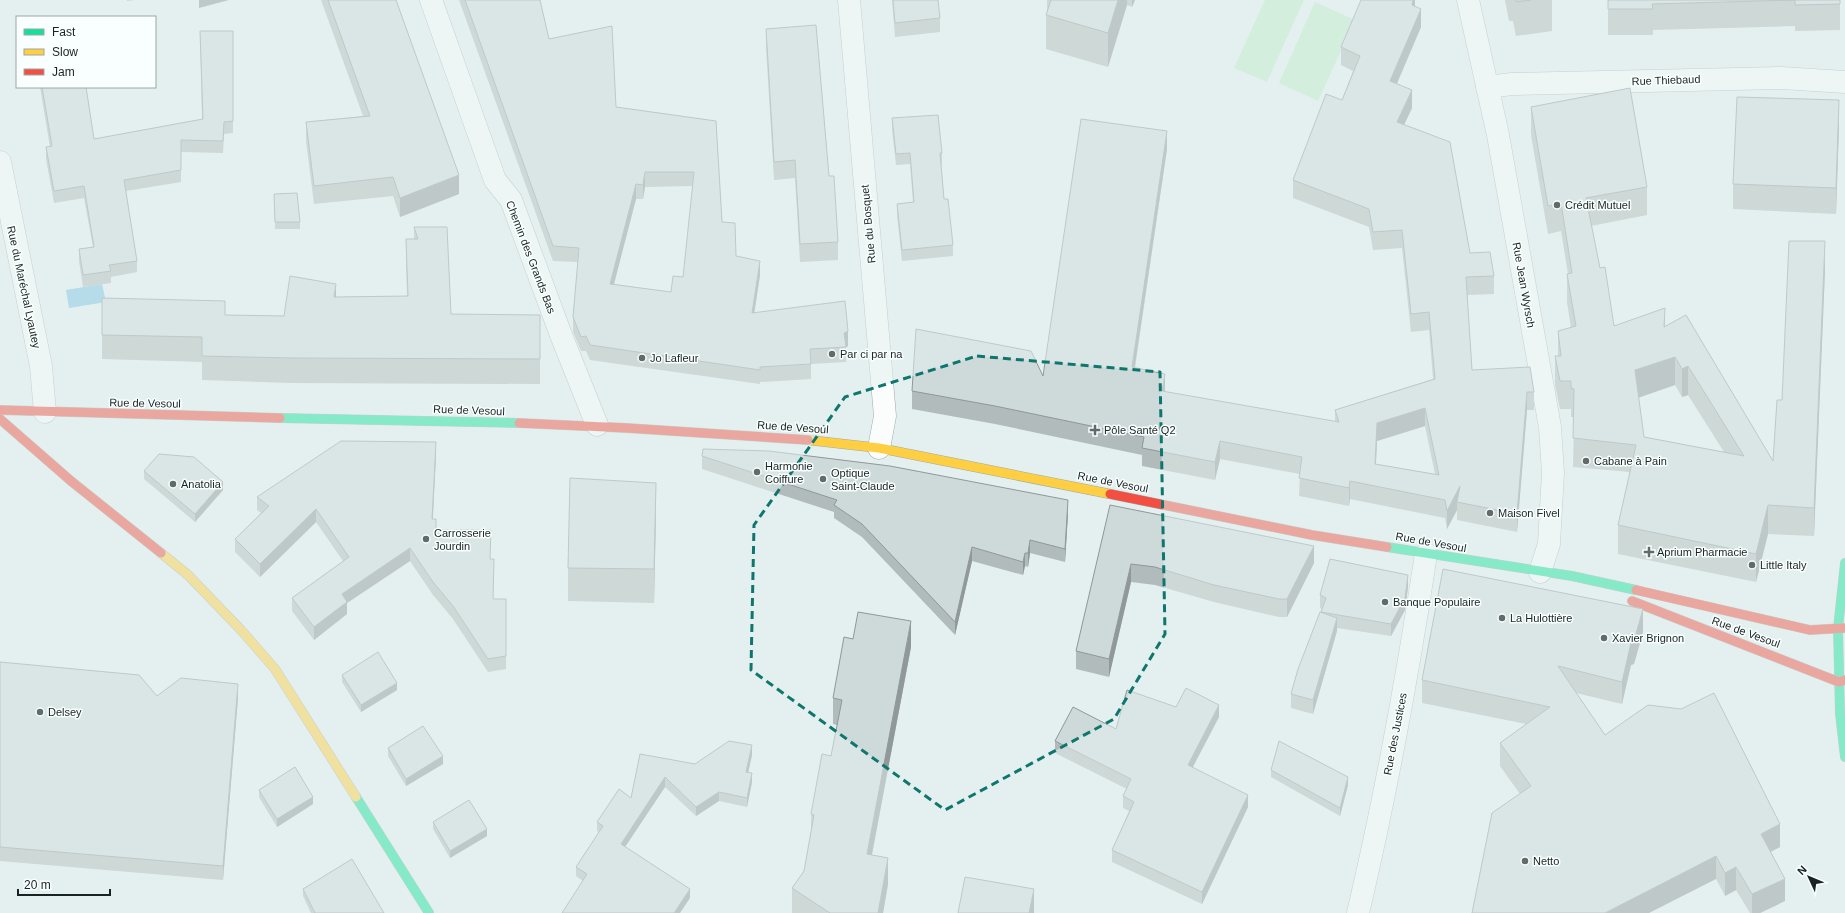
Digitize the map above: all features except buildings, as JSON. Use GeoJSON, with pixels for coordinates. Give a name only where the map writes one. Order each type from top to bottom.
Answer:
{"type":"FeatureCollection","features":[{"type":"Feature","properties":{"kind":"main road","name":"Rue de Vesoul"},"geometry":{"type":"LineString","coordinates":[[0,410],[598,425],[831,441],[879,448],[1312,535],[1572,576],[1810,630],[1842,628]]}},
{"type":"Feature","properties":{"kind":"main road"},"geometry":{"type":"LineString","coordinates":[[0,419],[71,482],[188,575],[241,630],[275,669],[429,913]]}},
{"type":"Feature","properties":{"kind":"main road"},"geometry":{"type":"LineString","coordinates":[[1845,563],[1840,714],[1845,757]]}},
{"type":"Feature","properties":{"kind":"main road","name":"Rue de Vesoul"},"geometry":{"type":"LineString","coordinates":[[1572,576],[1694,626],[1842,681]]}},
{"type":"Feature","properties":{"kind":"street","name":"Chemin des Grands Bas"},"geometry":{"type":"LineString","coordinates":[[431,0],[495,180],[511,200],[561,335],[598,425]]}},
{"type":"Feature","properties":{"kind":"street","name":"Rue du Bosquet"},"geometry":{"type":"LineString","coordinates":[[849,0],[885,416],[879,448]]}},
{"type":"Feature","properties":{"kind":"street","name":"Rue Jean Wyrsch"},"geometry":{"type":"LineString","coordinates":[[1468,0],[1498,135],[1550,428],[1553,473],[1549,544],[1540,572]]}},
{"type":"Feature","properties":{"kind":"street","name":"Rue Thiebaud"},"geometry":{"type":"LineString","coordinates":[[1487,87],[1512,84],[1697,79],[1782,78],[1845,82]]}},
{"type":"Feature","properties":{"kind":"street","name":"Rue du Maréchal Lyautey"},"geometry":{"type":"LineString","coordinates":[[0,162],[41,366],[45,412]]}},
{"type":"Feature","properties":{"kind":"street","name":"Rue des Justices"},"geometry":{"type":"LineString","coordinates":[[1358,913],[1375,842],[1410,659],[1426,554]]}},
{"type":"Feature","properties":{"kind":"highlighted area"},"geometry":{"type":"Polygon","coordinates":[[[977,356],[1160,372],[1165,634],[1114,719],[945,810],[751,670],[754,525],[845,397],[977,356]]]}},
{"type":"Feature","properties":{"kind":"green space"},"geometry":{"type":"Polygon","coordinates":[[[1265,0],[1304,0],[1267,82],[1234,68],[1265,0]]]}},
{"type":"Feature","properties":{"kind":"green space"},"geometry":{"type":"Polygon","coordinates":[[[1315,2],[1355,20],[1318,101],[1279,83],[1315,2]]]}},
{"type":"Feature","properties":{"kind":"water"},"geometry":{"type":"Polygon","coordinates":[[[102,284],[106,302],[69,308],[66,290],[102,284]]]}},
{"type":"Feature","properties":{"kind":"traffic: fast"},"geometry":{"type":"LineString","coordinates":[[280,418],[519,423]]}},
{"type":"Feature","properties":{"kind":"traffic: fast"},"geometry":{"type":"LineString","coordinates":[[1387,547],[1572,576],[1636,590]]}},
{"type":"Feature","properties":{"kind":"traffic: fast"},"geometry":{"type":"LineString","coordinates":[[1845,563],[1838,628],[1840,714],[1845,757]]}},
{"type":"Feature","properties":{"kind":"traffic: fast"},"geometry":{"type":"LineString","coordinates":[[356,797],[429,913]]}},
{"type":"Feature","properties":{"kind":"traffic: slow"},"geometry":{"type":"LineString","coordinates":[[808,440],[879,448],[1110,494]]}},
{"type":"Feature","properties":{"kind":"traffic: slow"},"geometry":{"type":"LineString","coordinates":[[161,553],[188,575],[241,630],[275,669],[356,797]]}},
{"type":"Feature","properties":{"kind":"traffic: jam"},"geometry":{"type":"LineString","coordinates":[[0,410],[280,418]]}},
{"type":"Feature","properties":{"kind":"traffic: jam"},"geometry":{"type":"LineString","coordinates":[[0,419],[71,481],[161,553]]}},
{"type":"Feature","properties":{"kind":"traffic: jam"},"geometry":{"type":"LineString","coordinates":[[519,423],[627,428],[808,440]]}},
{"type":"Feature","properties":{"kind":"traffic: jam"},"geometry":{"type":"LineString","coordinates":[[1110,494],[1312,535],[1387,547]]}},
{"type":"Feature","properties":{"kind":"traffic: jam"},"geometry":{"type":"LineString","coordinates":[[1636,590],[1810,630],[1845,628]]}},
{"type":"Feature","properties":{"kind":"traffic: jam"},"geometry":{"type":"LineString","coordinates":[[1632,601],[1839,682],[1845,680]]}},
{"type":"Feature","properties":{"kind":"place","name":"Crédit Mutuel"},"geometry":{"type":"Point","coordinates":[1557,205]}},
{"type":"Feature","properties":{"kind":"place","name":"Par ci par na"},"geometry":{"type":"Point","coordinates":[832,354]}},
{"type":"Feature","properties":{"kind":"place","name":"Jo Lafleur"},"geometry":{"type":"Point","coordinates":[642,358]}},
{"type":"Feature","properties":{"kind":"place","name":"Pôle Santé Q2"},"geometry":{"type":"Point","coordinates":[1095,430]}},
{"type":"Feature","properties":{"kind":"place","name":"Cabane à Pain"},"geometry":{"type":"Point","coordinates":[1586,461]}},
{"type":"Feature","properties":{"kind":"place","name":"Harmonie Coiffure"},"geometry":{"type":"Point","coordinates":[757,472]}},
{"type":"Feature","properties":{"kind":"place","name":"Optique Saint-Claude"},"geometry":{"type":"Point","coordinates":[823,479]}},
{"type":"Feature","properties":{"kind":"place","name":"Anatolia"},"geometry":{"type":"Point","coordinates":[173,484]}},
{"type":"Feature","properties":{"kind":"place","name":"Maison Fivel"},"geometry":{"type":"Point","coordinates":[1490,513]}},
{"type":"Feature","properties":{"kind":"place","name":"Carrosserie Jourdin"},"geometry":{"type":"Point","coordinates":[426,539]}},
{"type":"Feature","properties":{"kind":"place","name":"Aprium Pharmacie"},"geometry":{"type":"Point","coordinates":[1649,552]}},
{"type":"Feature","properties":{"kind":"place","name":"Little Italy"},"geometry":{"type":"Point","coordinates":[1752,565]}},
{"type":"Feature","properties":{"kind":"place","name":"Banque Populaire"},"geometry":{"type":"Point","coordinates":[1385,602]}},
{"type":"Feature","properties":{"kind":"place","name":"La Hulottière"},"geometry":{"type":"Point","coordinates":[1502,618]}},
{"type":"Feature","properties":{"kind":"place","name":"Xavier Brignon"},"geometry":{"type":"Point","coordinates":[1604,638]}},
{"type":"Feature","properties":{"kind":"place","name":"Delsey"},"geometry":{"type":"Point","coordinates":[40,712]}},
{"type":"Feature","properties":{"kind":"place","name":"Netto"},"geometry":{"type":"Point","coordinates":[1525,861]}}]}
